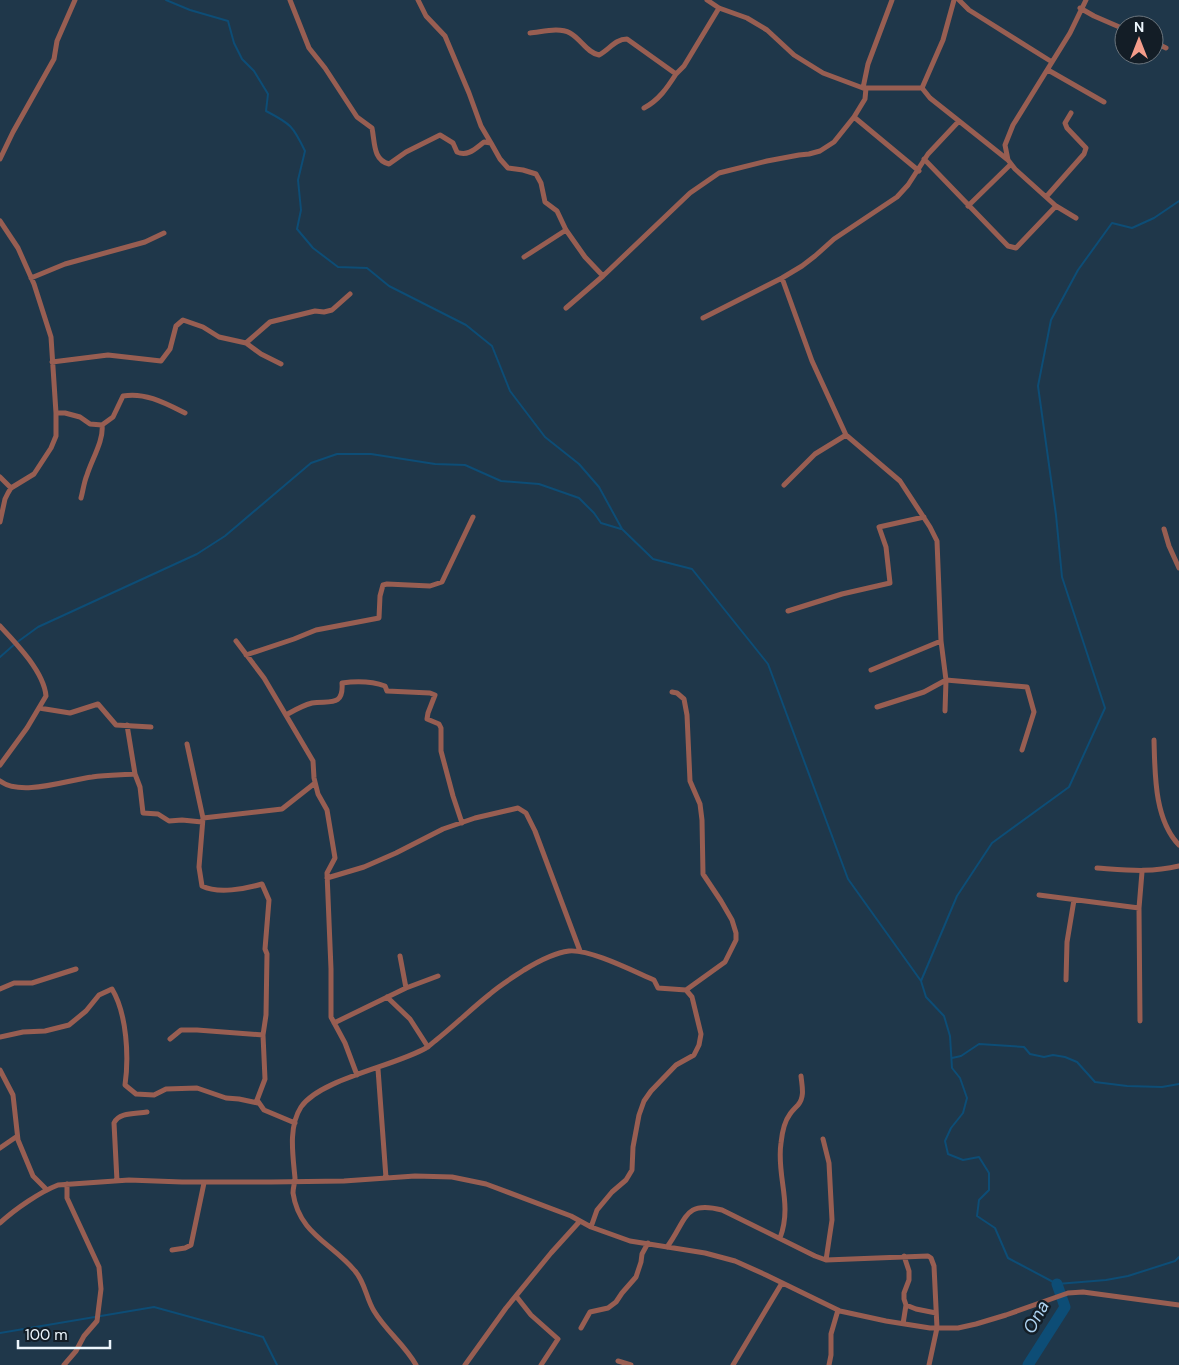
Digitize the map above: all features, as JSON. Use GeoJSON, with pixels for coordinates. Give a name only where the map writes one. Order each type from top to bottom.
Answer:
{"type":"FeatureCollection","features":[{"type":"Feature","properties":{"kind":"street"},"geometry":{"type":"LineString","coordinates":[[0,160],[13,132],[54,59],[57,41],[75,0]]}},
{"type":"Feature","properties":{"kind":"street"},"geometry":{"type":"LineString","coordinates":[[290,0],[309,48],[358,117],[372,128],[377,157],[383,162],[390,164],[406,152],[440,135],[453,143],[457,152],[462,154],[471,152],[484,142],[491,143]]}},
{"type":"Feature","properties":{"kind":"street"},"geometry":{"type":"LineString","coordinates":[[418,0],[426,16],[445,36],[481,126],[500,159],[508,168],[536,174],[541,183],[546,202],[557,211],[566,230],[585,257],[603,276]]}},
{"type":"Feature","properties":{"kind":"street"},"geometry":{"type":"LineString","coordinates":[[708,0],[719,8],[747,18],[767,30],[794,55],[823,74],[865,88],[922,88]]}},
{"type":"Feature","properties":{"kind":"street"},"geometry":{"type":"LineString","coordinates":[[566,308],[603,276],[690,193],[719,173],[809,154],[820,151],[834,142],[854,117],[865,99],[868,64],[892,0]]}},
{"type":"Feature","properties":{"kind":"street"},"geometry":{"type":"LineString","coordinates":[[922,88],[943,40],[954,0]]}},
{"type":"Feature","properties":{"kind":"street"},"geometry":{"type":"LineString","coordinates":[[959,0],[970,10],[1052,62]]}},
{"type":"Feature","properties":{"kind":"street"},"geometry":{"type":"LineString","coordinates":[[1010,162],[1005,145],[1007,136],[1070,33],[1080,8],[1086,0]]}},
{"type":"Feature","properties":{"kind":"street"},"geometry":{"type":"LineString","coordinates":[[644,108],[654,102],[665,91],[676,74],[684,66],[719,8]]}},
{"type":"Feature","properties":{"kind":"street"},"geometry":{"type":"LineString","coordinates":[[1080,8],[1114,25]]}},
{"type":"Feature","properties":{"kind":"street"},"geometry":{"type":"LineString","coordinates":[[530,33],[565,31],[572,33],[592,53],[599,55],[620,39],[627,39],[676,74]]}},
{"type":"Feature","properties":{"kind":"street"},"geometry":{"type":"LineString","coordinates":[[1048,70],[1104,102]]}},
{"type":"Feature","properties":{"kind":"street"},"geometry":{"type":"LineString","coordinates":[[922,88],[930,98],[1010,162],[1056,206],[1076,218]]}},
{"type":"Feature","properties":{"kind":"street"},"geometry":{"type":"LineString","coordinates":[[1046,196],[1084,154],[1086,148],[1066,128],[1065,123],[1071,113]]}},
{"type":"Feature","properties":{"kind":"street"},"geometry":{"type":"LineString","coordinates":[[854,117],[919,170]]}},
{"type":"Feature","properties":{"kind":"street"},"geometry":{"type":"LineString","coordinates":[[703,318],[782,278],[816,256],[834,239],[898,197],[919,170],[924,159],[959,121]]}},
{"type":"Feature","properties":{"kind":"street"},"geometry":{"type":"LineString","coordinates":[[924,159],[1008,246],[1016,248],[1056,206]]}},
{"type":"Feature","properties":{"kind":"street"},"geometry":{"type":"LineString","coordinates":[[968,206],[1010,162]]}},
{"type":"Feature","properties":{"kind":"street"},"geometry":{"type":"LineString","coordinates":[[0,221],[18,248],[32,278],[51,337],[56,413],[56,436],[41,466],[29,478],[11,488],[5,499],[0,522]]}},
{"type":"Feature","properties":{"kind":"street"},"geometry":{"type":"LineString","coordinates":[[524,257],[566,230]]}},
{"type":"Feature","properties":{"kind":"street"},"geometry":{"type":"LineString","coordinates":[[32,278],[65,264],[145,242],[164,233]]}},
{"type":"Feature","properties":{"kind":"street"},"geometry":{"type":"LineString","coordinates":[[782,278],[812,362],[846,435],[900,481],[924,517],[937,541],[940,641],[946,680],[945,711]]}},
{"type":"Feature","properties":{"kind":"street"},"geometry":{"type":"LineString","coordinates":[[246,343],[270,322],[315,311],[324,312],[332,310],[350,294]]}},
{"type":"Feature","properties":{"kind":"street"},"geometry":{"type":"LineString","coordinates":[[52,362],[108,355],[161,361],[170,349],[176,326],[184,320],[203,327],[219,337],[246,343],[261,354],[281,364]]}},
{"type":"Feature","properties":{"kind":"street"},"geometry":{"type":"LineString","coordinates":[[56,413],[65,413],[80,417],[90,424],[102,425],[113,417],[122,396],[130,395],[151,398],[185,413]]}},
{"type":"Feature","properties":{"kind":"street"},"geometry":{"type":"LineString","coordinates":[[81,498],[98,444],[104,435],[102,425]]}},
{"type":"Feature","properties":{"kind":"street"},"geometry":{"type":"LineString","coordinates":[[784,485],[815,454],[846,435]]}},
{"type":"Feature","properties":{"kind":"street"},"geometry":{"type":"LineString","coordinates":[[0,477],[11,488]]}},
{"type":"Feature","properties":{"kind":"street"},"geometry":{"type":"LineString","coordinates":[[246,655],[294,640],[316,630],[379,618],[382,586],[388,584],[430,586],[442,582],[473,517]]}},
{"type":"Feature","properties":{"kind":"street"},"geometry":{"type":"LineString","coordinates":[[788,611],[842,594],[890,583],[886,548],[879,527],[924,517]]}},
{"type":"Feature","properties":{"kind":"street"},"geometry":{"type":"LineString","coordinates":[[1164,530],[1179,568]]}},
{"type":"Feature","properties":{"kind":"street"},"geometry":{"type":"LineString","coordinates":[[0,626],[22,651],[43,682],[46,696],[19,741],[0,765]]}},
{"type":"Feature","properties":{"kind":"street"},"geometry":{"type":"LineString","coordinates":[[236,641],[264,678],[313,761],[318,794],[327,810],[335,858],[327,873],[331,969],[330,1017],[346,1043],[357,1075]]}},
{"type":"Feature","properties":{"kind":"street"},"geometry":{"type":"LineString","coordinates":[[871,670],[940,641]]}},
{"type":"Feature","properties":{"kind":"street"},"geometry":{"type":"LineString","coordinates":[[877,707],[924,692],[946,680],[1027,688],[1034,712],[1022,750]]}},
{"type":"Feature","properties":{"kind":"street"},"geometry":{"type":"LineString","coordinates":[[286,715],[299,707],[314,703],[334,702],[343,692],[342,684],[351,682],[374,682],[385,686],[387,690],[436,695],[427,720],[439,724],[441,728],[443,758],[462,823]]}},
{"type":"Feature","properties":{"kind":"street"},"geometry":{"type":"LineString","coordinates":[[416,1365],[407,1350],[375,1313],[367,1298],[361,1278],[341,1257],[318,1239],[307,1226],[296,1202],[294,1193],[293,1146],[295,1123],[300,1108],[312,1096],[357,1075],[407,1058],[428,1047],[446,1034],[490,993],[535,963],[567,951],[588,953],[654,980],[658,988],[686,990],[725,962],[734,946],[736,933],[732,920],[703,874],[702,820],[700,804],[690,780],[684,699],[677,693],[672,692]]}},
{"type":"Feature","properties":{"kind":"street"},"geometry":{"type":"LineString","coordinates":[[40,708],[70,713],[98,704],[116,725],[151,727]]}},
{"type":"Feature","properties":{"kind":"street"},"geometry":{"type":"LineString","coordinates":[[126,725],[135,774],[140,787],[143,813],[158,814],[169,820],[203,820],[282,809],[315,783]]}},
{"type":"Feature","properties":{"kind":"street"},"geometry":{"type":"LineString","coordinates":[[1154,740],[1155,782],[1160,809],[1174,840],[1179,845]]}},
{"type":"Feature","properties":{"kind":"street"},"geometry":{"type":"LineString","coordinates":[[187,744],[203,820],[199,866],[202,886],[210,890],[251,887],[262,884],[269,900],[265,949],[267,954],[266,1015],[263,1035],[265,1079],[257,1096],[258,1103],[264,1110],[295,1123]]}},
{"type":"Feature","properties":{"kind":"street"},"geometry":{"type":"LineString","coordinates":[[0,781],[4,784],[20,788],[62,784],[91,777],[135,774]]}},
{"type":"Feature","properties":{"kind":"street"},"geometry":{"type":"LineString","coordinates":[[328,878],[364,867],[443,829],[518,808],[526,813],[535,831],[580,951]]}},
{"type":"Feature","properties":{"kind":"street"},"geometry":{"type":"LineString","coordinates":[[1097,868],[1142,872],[1163,871],[1179,866]]}},
{"type":"Feature","properties":{"kind":"street"},"geometry":{"type":"LineString","coordinates":[[1140,1021],[1139,908],[1142,872]]}},
{"type":"Feature","properties":{"kind":"street"},"geometry":{"type":"LineString","coordinates":[[1039,895],[1139,908]]}},
{"type":"Feature","properties":{"kind":"street"},"geometry":{"type":"LineString","coordinates":[[1066,980],[1067,942],[1074,900]]}},
{"type":"Feature","properties":{"kind":"street"},"geometry":{"type":"LineString","coordinates":[[400,956],[406,988]]}},
{"type":"Feature","properties":{"kind":"street"},"geometry":{"type":"LineString","coordinates":[[0,989],[14,983],[32,983],[76,969]]}},
{"type":"Feature","properties":{"kind":"street"},"geometry":{"type":"LineString","coordinates":[[334,1023],[406,988],[438,976]]}},
{"type":"Feature","properties":{"kind":"street"},"geometry":{"type":"LineString","coordinates":[[0,1037],[69,1024],[86,1011],[99,995],[112,989],[118,1000],[126,1039],[127,1071],[125,1085],[136,1094],[154,1095],[166,1089],[197,1088],[226,1098],[258,1103]]}},
{"type":"Feature","properties":{"kind":"street"},"geometry":{"type":"LineString","coordinates":[[591,1227],[597,1210],[612,1192],[626,1180],[632,1170],[633,1147],[639,1115],[644,1101],[676,1065],[694,1055],[699,1045],[701,1034],[692,997],[686,990]]}},
{"type":"Feature","properties":{"kind":"street"},"geometry":{"type":"LineString","coordinates":[[387,997],[410,1020],[428,1047]]}},
{"type":"Feature","properties":{"kind":"street"},"geometry":{"type":"LineString","coordinates":[[170,1039],[181,1030],[263,1035]]}},
{"type":"Feature","properties":{"kind":"street"},"geometry":{"type":"LineString","coordinates":[[378,1068],[386,1178]]}},
{"type":"Feature","properties":{"kind":"street"},"geometry":{"type":"LineString","coordinates":[[0,1070],[2,1079],[13,1095],[16,1137],[33,1176],[47,1190]]}},
{"type":"Feature","properties":{"kind":"street"},"geometry":{"type":"LineString","coordinates":[[780,1238],[784,1227],[786,1202],[780,1146],[784,1126],[789,1114],[799,1104],[803,1092],[800,1076]]}},
{"type":"Feature","properties":{"kind":"street"},"geometry":{"type":"LineString","coordinates":[[117,1181],[114,1123],[116,1118],[147,1112]]}},
{"type":"Feature","properties":{"kind":"street"},"geometry":{"type":"LineString","coordinates":[[0,1148],[16,1137]]}},
{"type":"Feature","properties":{"kind":"street"},"geometry":{"type":"LineString","coordinates":[[822,1139],[829,1163],[832,1220],[826,1260]]}},
{"type":"Feature","properties":{"kind":"street"},"geometry":{"type":"LineString","coordinates":[[1,1221],[47,1190],[58,1185],[67,1184],[117,1181],[344,1181],[430,1175],[452,1177],[486,1184],[630,1241],[706,1253],[735,1261],[838,1310],[853,1315],[903,1324],[937,1328],[958,1328],[1006,1315],[1068,1293],[1083,1292],[1179,1305]]}},
{"type":"Feature","properties":{"kind":"street"},"geometry":{"type":"LineString","coordinates":[[172,1250],[191,1245],[204,1182]]}},
{"type":"Feature","properties":{"kind":"street"},"geometry":{"type":"LineString","coordinates":[[64,1365],[76,1351],[84,1336],[98,1321],[101,1289],[99,1267],[67,1198],[67,1184]]}},
{"type":"Feature","properties":{"kind":"street"},"geometry":{"type":"LineString","coordinates":[[667,1247],[690,1210],[708,1206],[722,1210],[826,1260],[928,1256],[931,1258],[934,1266],[937,1328],[928,1365]]}},
{"type":"Feature","properties":{"kind":"street"},"geometry":{"type":"LineString","coordinates":[[465,1365],[516,1296],[580,1221]]}},
{"type":"Feature","properties":{"kind":"street"},"geometry":{"type":"LineString","coordinates":[[581,1328],[590,1312],[608,1308],[616,1302],[622,1292],[636,1277],[642,1262],[642,1254],[648,1243]]}},
{"type":"Feature","properties":{"kind":"street"},"geometry":{"type":"LineString","coordinates":[[903,1324],[906,1304],[903,1296],[909,1280],[909,1271],[904,1256]]}},
{"type":"Feature","properties":{"kind":"street"},"geometry":{"type":"LineString","coordinates":[[733,1365],[782,1282]]}},
{"type":"Feature","properties":{"kind":"street"},"geometry":{"type":"LineString","coordinates":[[516,1296],[531,1315],[558,1339],[541,1365]]}},
{"type":"Feature","properties":{"kind":"street"},"geometry":{"type":"LineString","coordinates":[[906,1304],[916,1309],[936,1313]]}},
{"type":"Feature","properties":{"kind":"street"},"geometry":{"type":"LineString","coordinates":[[829,1365],[831,1334],[838,1310]]}},
{"type":"Feature","properties":{"kind":"street"},"geometry":{"type":"LineString","coordinates":[[622,1362],[631,1365]]}},
{"type":"Feature","properties":{"kind":"waterway"},"geometry":{"type":"LineString","coordinates":[[166,0],[190,10],[228,21],[234,43],[242,59],[254,71],[268,94],[266,111],[290,126],[297,136],[305,151],[298,180],[301,210],[297,229],[313,248],[338,267],[367,268],[389,286],[466,325],[492,346],[510,391],[545,437],[579,464],[599,487],[622,529],[653,559],[692,569],[768,664],[848,879],[921,981],[926,997],[944,1016],[950,1036],[952,1068],[960,1078],[967,1098],[963,1113],[951,1128],[945,1141],[948,1154],[963,1160],[979,1157],[989,1173],[989,1190],[979,1200],[977,1216],[995,1228],[1008,1258],[1057,1284],[1106,1280],[1128,1276],[1175,1261],[1179,1257]]}},
{"type":"Feature","properties":{"kind":"waterway"},"geometry":{"type":"LineString","coordinates":[[921,981],[957,896],[992,843],[1069,787],[1105,708],[1062,577],[1056,515],[1038,386],[1051,320],[1078,270],[1112,223],[1132,228],[1154,218],[1179,201]]}},
{"type":"Feature","properties":{"kind":"waterway"},"geometry":{"type":"LineString","coordinates":[[0,657],[38,627],[197,554],[225,536],[311,463],[337,454],[371,454],[435,464],[465,465],[501,481],[539,484],[579,498],[601,523],[621,529]]}},
{"type":"Feature","properties":{"kind":"waterway"},"geometry":{"type":"LineString","coordinates":[[952,1058],[961,1056],[979,1044],[1024,1047],[1030,1054],[1044,1057],[1053,1055],[1065,1057],[1077,1062],[1095,1082],[1127,1086],[1162,1087],[1179,1084]]}},
{"type":"Feature","properties":{"kind":"waterway","name":"Ona"},"geometry":{"type":"LineString","coordinates":[[1028,1365],[1065,1307],[1057,1284]]}},
{"type":"Feature","properties":{"kind":"waterway"},"geometry":{"type":"LineString","coordinates":[[0,1333],[154,1307],[263,1337],[277,1365]]}}]}
